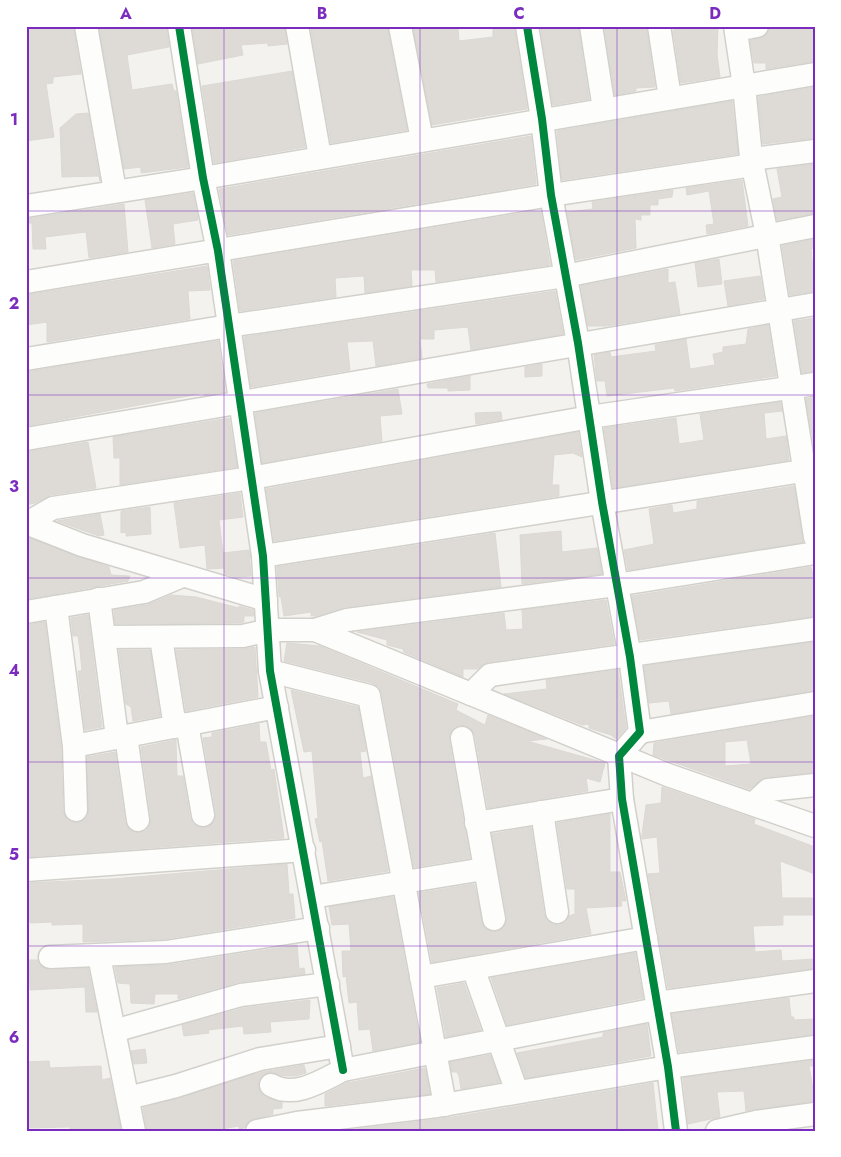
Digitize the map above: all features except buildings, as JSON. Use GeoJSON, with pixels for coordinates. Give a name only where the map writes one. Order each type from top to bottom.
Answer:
{"type":"FeatureCollection","features":[{"type":"Feature","properties":{"kind":"street"},"geometry":{"type":"LineString","coordinates":[[86,26],[115,192]]}},
{"type":"Feature","properties":{"kind":"street"},"geometry":{"type":"LineString","coordinates":[[178,26],[203,178],[218,251],[263,556],[270,671],[343,1070]]}},
{"type":"Feature","properties":{"kind":"street"},"geometry":{"type":"LineString","coordinates":[[297,26],[320,157]]}},
{"type":"Feature","properties":{"kind":"street"},"geometry":{"type":"LineString","coordinates":[[400,26],[422,140]]}},
{"type":"Feature","properties":{"kind":"street"},"geometry":{"type":"LineString","coordinates":[[527,26],[542,119],[551,195],[578,343],[602,502],[630,657],[640,732]]}},
{"type":"Feature","properties":{"kind":"street"},"geometry":{"type":"LineString","coordinates":[[591,26],[604,109]]}},
{"type":"Feature","properties":{"kind":"street"},"geometry":{"type":"LineString","coordinates":[[659,26],[670,98]]}},
{"type":"Feature","properties":{"kind":"street"},"geometry":{"type":"LineString","coordinates":[[742,27],[744,86],[753,162],[768,235],[791,388],[809,470],[815,537]]}},
{"type":"Feature","properties":{"kind":"street"},"geometry":{"type":"LineString","coordinates":[[26,206],[203,178],[815,74]]}},
{"type":"Feature","properties":{"kind":"street"},"geometry":{"type":"LineString","coordinates":[[26,282],[815,151]]}},
{"type":"Feature","properties":{"kind":"street"},"geometry":{"type":"LineString","coordinates":[[26,359],[229,326],[565,276],[815,226]]}},
{"type":"Feature","properties":{"kind":"street"},"geometry":{"type":"LineString","coordinates":[[26,439],[578,343],[815,304]]}},
{"type":"Feature","properties":{"kind":"street"},"geometry":{"type":"LineString","coordinates":[[27,523],[53,508],[251,478],[590,418],[815,384]]}},
{"type":"Feature","properties":{"kind":"street"},"geometry":{"type":"LineString","coordinates":[[263,556],[809,470]]}},
{"type":"Feature","properties":{"kind":"street"},"geometry":{"type":"LineString","coordinates":[[27,523],[82,545],[266,600]]}},
{"type":"Feature","properties":{"kind":"street"},"geometry":{"type":"LineString","coordinates":[[105,637],[243,636],[269,630],[315,630],[347,620],[616,585],[815,553]]}},
{"type":"Feature","properties":{"kind":"street"},"geometry":{"type":"LineString","coordinates":[[26,612],[144,592],[182,576]]}},
{"type":"Feature","properties":{"kind":"street"},"geometry":{"type":"LineString","coordinates":[[99,600],[138,820]]}},
{"type":"Feature","properties":{"kind":"street"},"geometry":{"type":"LineString","coordinates":[[56,607],[74,746],[76,810]]}},
{"type":"Feature","properties":{"kind":"street"},"geometry":{"type":"LineString","coordinates":[[471,694],[490,675],[630,657],[815,629]]}},
{"type":"Feature","properties":{"kind":"street"},"geometry":{"type":"LineString","coordinates":[[315,630],[619,756],[815,826]]}},
{"type":"Feature","properties":{"kind":"street"},"geometry":{"type":"LineString","coordinates":[[161,638],[203,816]]}},
{"type":"Feature","properties":{"kind":"street"},"geometry":{"type":"LineString","coordinates":[[270,671],[369,696],[445,1105]]}},
{"type":"Feature","properties":{"kind":"street"},"geometry":{"type":"LineString","coordinates":[[676,1131],[668,1067],[622,799],[619,756],[640,732],[815,703]]}},
{"type":"Feature","properties":{"kind":"street"},"geometry":{"type":"LineString","coordinates":[[74,746],[277,707]]}},
{"type":"Feature","properties":{"kind":"street"},"geometry":{"type":"LineString","coordinates":[[462,738],[494,919]]}},
{"type":"Feature","properties":{"kind":"street"},"geometry":{"type":"LineString","coordinates":[[753,804],[768,790],[815,785]]}},
{"type":"Feature","properties":{"kind":"street"},"geometry":{"type":"LineString","coordinates":[[476,823],[622,799]]}},
{"type":"Feature","properties":{"kind":"street"},"geometry":{"type":"LineString","coordinates":[[542,812],[557,912]]}},
{"type":"Feature","properties":{"kind":"street"},"geometry":{"type":"LineString","coordinates":[[26,870],[304,850]]}},
{"type":"Feature","properties":{"kind":"street"},"geometry":{"type":"LineString","coordinates":[[312,897],[484,869]]}},
{"type":"Feature","properties":{"kind":"street"},"geometry":{"type":"LineString","coordinates":[[50,957],[166,952],[318,928]]}},
{"type":"Feature","properties":{"kind":"street"},"geometry":{"type":"LineString","coordinates":[[421,977],[646,938]]}},
{"type":"Feature","properties":{"kind":"street"},"geometry":{"type":"LineString","coordinates":[[99,956],[134,1131]]}},
{"type":"Feature","properties":{"kind":"street"},"geometry":{"type":"LineString","coordinates":[[473,968],[517,1092]]}},
{"type":"Feature","properties":{"kind":"street"},"geometry":{"type":"LineString","coordinates":[[271,1085],[282,1091],[308,1087],[343,1070],[499,1040],[657,1006],[815,981]]}},
{"type":"Feature","properties":{"kind":"street"},"geometry":{"type":"LineString","coordinates":[[114,1031],[241,995],[328,984]]}},
{"type":"Feature","properties":{"kind":"street"},"geometry":{"type":"LineString","coordinates":[[128,1098],[176,1086],[260,1059],[339,1046]]}},
{"type":"Feature","properties":{"kind":"street"},"geometry":{"type":"LineString","coordinates":[[257,1131],[445,1105],[668,1067],[815,1046]]}},
{"type":"Feature","properties":{"kind":"street"},"geometry":{"type":"LineString","coordinates":[[716,1131],[756,1126],[815,1114]]}},
{"type":"Feature","properties":{"kind":"cycle path"},"geometry":{"type":"LineString","coordinates":[[179,26],[203,178],[218,251],[263,556],[270,671],[343,1070]]}},
{"type":"Feature","properties":{"kind":"cycle path"},"geometry":{"type":"LineString","coordinates":[[527,26],[542,119],[551,195],[578,343],[602,502],[630,657],[640,732],[619,756],[622,799],[668,1067],[676,1131]]}}]}
